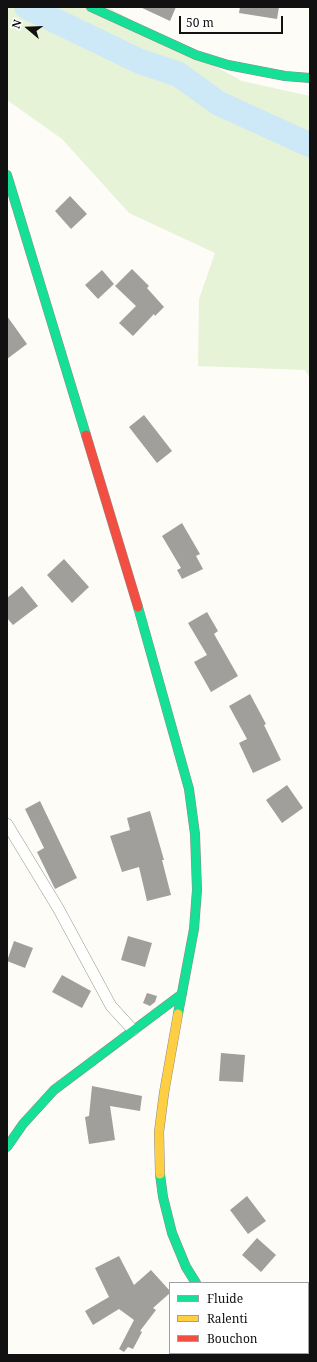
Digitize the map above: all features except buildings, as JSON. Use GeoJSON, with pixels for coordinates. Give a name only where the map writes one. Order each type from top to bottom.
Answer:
{"type":"FeatureCollection","features":[{"type":"Feature","properties":{"kind":"main road"},"geometry":{"type":"LineString","coordinates":[[91,7],[196,55],[228,65],[285,76],[310,78]]}},
{"type":"Feature","properties":{"kind":"main road"},"geometry":{"type":"LineString","coordinates":[[7,175],[135,596],[189,789],[195,834],[197,890],[194,929],[164,1093],[159,1132],[159,1166],[163,1197],[172,1233],[186,1267],[195,1282]]}},
{"type":"Feature","properties":{"kind":"main road"},"geometry":{"type":"LineString","coordinates":[[7,1147],[23,1124],[54,1090],[182,994]]}},
{"type":"Feature","properties":{"kind":"street"},"geometry":{"type":"LineString","coordinates":[[7,824],[58,908],[111,1006],[132,1030]]}},
{"type":"Feature","properties":{"kind":"green space"},"geometry":{"type":"Polygon","coordinates":[[[7,7],[108,7],[242,81],[310,96],[310,378],[305,370],[198,366],[199,299],[215,253],[129,213],[62,139],[7,100],[7,7]]]}},
{"type":"Feature","properties":{"kind":"waterway"},"geometry":{"type":"LineString","coordinates":[[27,7],[141,62],[178,74],[218,103],[310,145]]}},
{"type":"Feature","properties":{"kind":"traffic: fast"},"geometry":{"type":"LineString","coordinates":[[91,7],[196,55],[228,65],[285,76],[310,78]]}},
{"type":"Feature","properties":{"kind":"traffic: fast"},"geometry":{"type":"LineString","coordinates":[[7,175],[86,435]]}},
{"type":"Feature","properties":{"kind":"traffic: fast"},"geometry":{"type":"LineString","coordinates":[[138,607],[189,789],[195,834],[197,890],[194,929],[178,1014]]}},
{"type":"Feature","properties":{"kind":"traffic: fast"},"geometry":{"type":"LineString","coordinates":[[7,1147],[23,1124],[54,1090],[182,994]]}},
{"type":"Feature","properties":{"kind":"traffic: fast"},"geometry":{"type":"LineString","coordinates":[[160,1174],[163,1197],[172,1233],[186,1267],[195,1282]]}},
{"type":"Feature","properties":{"kind":"traffic: slow"},"geometry":{"type":"LineString","coordinates":[[160,1174],[159,1132],[164,1093],[178,1014]]}},
{"type":"Feature","properties":{"kind":"traffic: jam"},"geometry":{"type":"LineString","coordinates":[[86,435],[138,607]]}}]}
